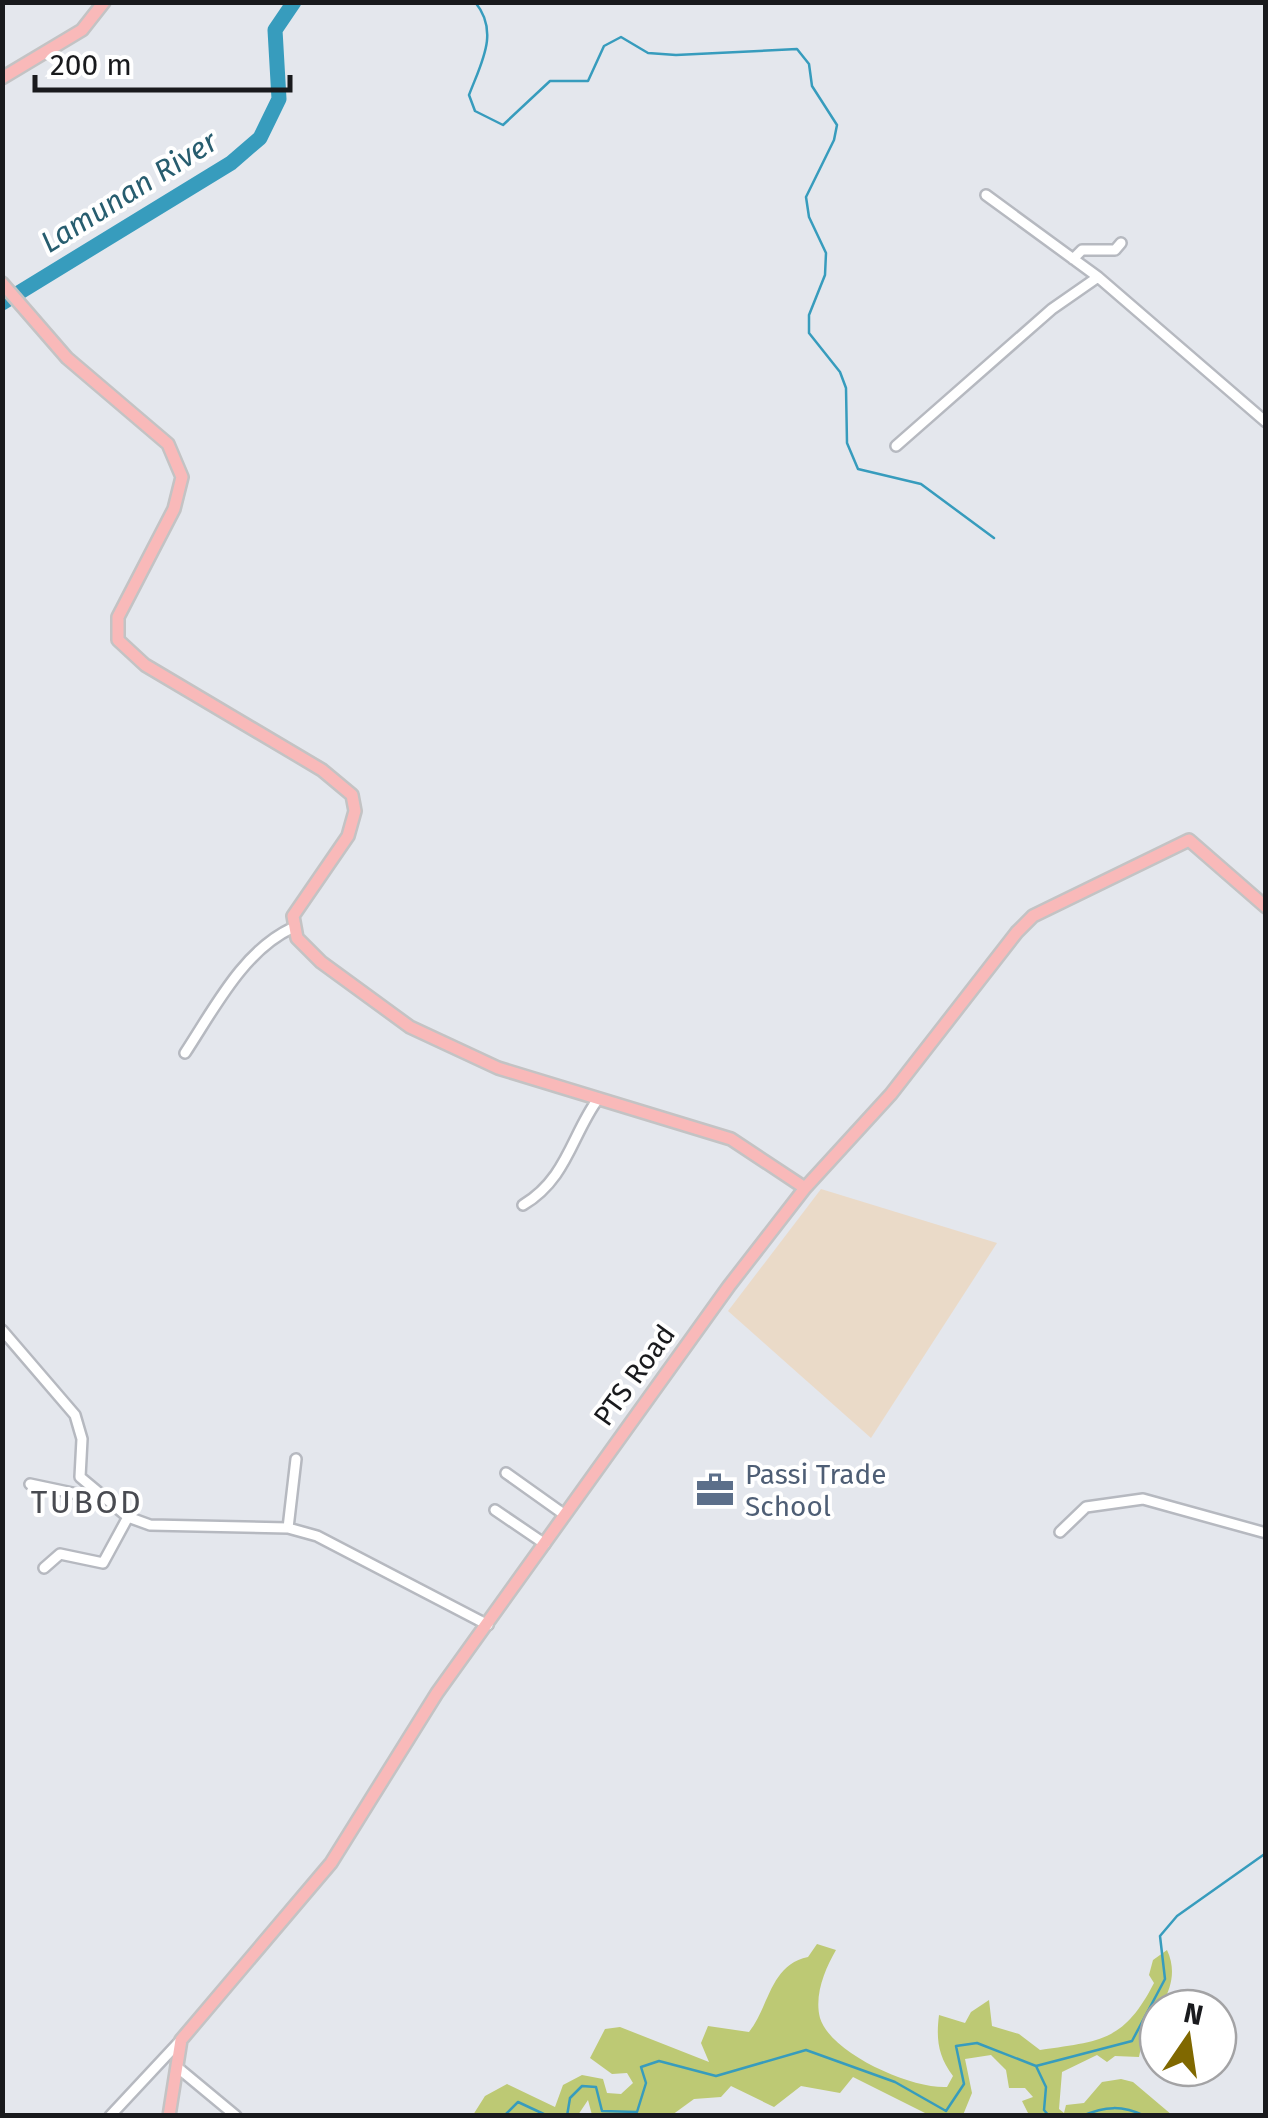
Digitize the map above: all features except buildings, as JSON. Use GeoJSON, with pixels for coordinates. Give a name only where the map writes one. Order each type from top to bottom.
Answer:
{"type":"FeatureCollection","features":[{"type":"Feature","properties":{"kind":"main road"},"geometry":{"type":"LineString","coordinates":[[2,78],[82,30],[104,2]]}},
{"type":"Feature","properties":{"kind":"main road"},"geometry":{"type":"LineString","coordinates":[[2,283],[68,358],[158,432],[180,467],[182,477],[174,509],[118,617],[118,640],[145,665],[322,770],[352,794],[355,811],[348,836],[299,904],[292,928],[320,962],[410,1027],[498,1068],[731,1139],[805,1188]]}},
{"type":"Feature","properties":{"kind":"main road","name":"PTS Road"},"geometry":{"type":"LineString","coordinates":[[168,2116],[181,2040],[331,1863],[437,1693],[805,1188],[891,1094],[1033,916],[1189,840],[1266,907]]}},
{"type":"Feature","properties":{"kind":"street"},"geometry":{"type":"LineString","coordinates":[[986,195],[1098,277],[1266,422]]}},
{"type":"Feature","properties":{"kind":"street"},"geometry":{"type":"LineString","coordinates":[[1074,259],[1082,250],[1115,250],[1121,243]]}},
{"type":"Feature","properties":{"kind":"street"},"geometry":{"type":"LineString","coordinates":[[896,446],[1052,308],[1098,277]]}},
{"type":"Feature","properties":{"kind":"street"},"geometry":{"type":"LineString","coordinates":[[185,1053],[227,990],[269,939],[292,928]]}},
{"type":"Feature","properties":{"kind":"street"},"geometry":{"type":"LineString","coordinates":[[523,1205],[545,1188],[598,1099]]}},
{"type":"Feature","properties":{"kind":"street"},"geometry":{"type":"LineString","coordinates":[[2,1330],[75,1415],[82,1439],[80,1477],[128,1516],[174,1528],[288,1528],[331,1542],[488,1625]]}},
{"type":"Feature","properties":{"kind":"street"},"geometry":{"type":"LineString","coordinates":[[288,1528],[296,1458]]}},
{"type":"Feature","properties":{"kind":"street"},"geometry":{"type":"LineString","coordinates":[[506,1472],[564,1515]]}},
{"type":"Feature","properties":{"kind":"street"},"geometry":{"type":"LineString","coordinates":[[30,1484],[104,1499]]}},
{"type":"Feature","properties":{"kind":"street"},"geometry":{"type":"LineString","coordinates":[[1060,1532],[1086,1508],[1142,1499],[1266,1533]]}},
{"type":"Feature","properties":{"kind":"street"},"geometry":{"type":"LineString","coordinates":[[494,1510],[546,1544]]}},
{"type":"Feature","properties":{"kind":"street"},"geometry":{"type":"LineString","coordinates":[[44,1568],[60,1554],[103,1563],[128,1516]]}},
{"type":"Feature","properties":{"kind":"street"},"geometry":{"type":"LineString","coordinates":[[110,2116],[181,2040]]}},
{"type":"Feature","properties":{"kind":"street"},"geometry":{"type":"LineString","coordinates":[[176,2067],[236,2116]]}},
{"type":"Feature","properties":{"kind":"shaded area"},"geometry":{"type":"Polygon","coordinates":[[[821,1189],[997,1243],[871,1438],[728,1311],[821,1189]]]}},
{"type":"Feature","properties":{"kind":"green space"},"geometry":{"type":"Polygon","coordinates":[[[817,1944],[836,1950],[818,2000],[820,2018],[827,2031],[874,2067],[932,2086],[947,2087],[953,2076],[939,2047],[939,2015],[965,2023],[971,2012],[989,2000],[992,2026],[1019,2034],[1040,2050],[1109,2035],[1138,2009],[1138,2057],[1115,2056],[1107,2062],[1097,2055],[1062,2072],[1059,2109],[1064,2113],[1066,2105],[1084,2103],[1102,2082],[1121,2079],[1133,2082],[1172,2115],[1029,2115],[1022,2101],[1033,2097],[1025,2088],[1009,2088],[1006,2070],[991,2055],[965,2059],[972,2093],[963,2115],[929,2115],[853,2077],[840,2093],[801,2086],[774,2107],[731,2086],[721,2097],[694,2099],[672,2115],[592,2115],[588,2100],[578,2115],[473,2115],[485,2096],[507,2084],[555,2107],[563,2085],[582,2075],[603,2079],[607,2093],[621,2094],[633,2083],[627,2073],[612,2074],[590,2058],[605,2029],[620,2027],[709,2062],[701,2043],[708,2026],[749,2032],[778,1977],[795,1961],[808,1957],[817,1944]]]}},
{"type":"Feature","properties":{"kind":"green space"},"geometry":{"type":"Polygon","coordinates":[[[1167,1950],[1171,1965],[1169,1988],[1151,1988],[1153,1960],[1167,1950]]]}},
{"type":"Feature","properties":{"kind":"waterway","name":"Lamunan River"},"geometry":{"type":"LineString","coordinates":[[2,303],[231,163],[260,138],[279,99],[275,30],[294,2]]}},
{"type":"Feature","properties":{"kind":"waterway"},"geometry":{"type":"LineString","coordinates":[[475,2],[487,36],[469,95],[475,111],[503,125],[550,81],[588,81],[604,46],[621,37],[648,53],[676,55],[797,49],[809,64],[812,86],[837,125],[834,140],[806,197],[809,217],[826,253],[825,275],[809,315],[809,333],[840,372],[846,388],[847,443],[858,469],[921,484],[994,538]]}},
{"type":"Feature","properties":{"kind":"waterway"},"geometry":{"type":"LineString","coordinates":[[1036,2066],[1132,2041],[1165,1979],[1160,1936],[1177,1916],[1266,1853]]}},
{"type":"Feature","properties":{"kind":"waterway"},"geometry":{"type":"LineString","coordinates":[[567,2116],[570,2098],[582,2086],[596,2087],[602,2111],[637,2112],[646,2083],[641,2067],[659,2061],[716,2076],[806,2050],[895,2082],[946,2111],[964,2084],[956,2046],[977,2043],[1036,2066],[1046,2087],[1044,2110],[1049,2116]]}},
{"type":"Feature","properties":{"kind":"waterway"},"geometry":{"type":"LineString","coordinates":[[504,2116],[518,2102],[548,2116]]}},
{"type":"Feature","properties":{"kind":"waterway"},"geometry":{"type":"LineString","coordinates":[[1082,2116],[1114,2108],[1145,2116]]}},
{"type":"Feature","properties":{"kind":"place","name":"Passi Trade School"},"geometry":{"type":"Point","coordinates":[715,1490]}},
{"type":"Feature","properties":{"kind":"district","name":"TUBOD"},"geometry":{"type":"Point","coordinates":[87,1502]}}]}
